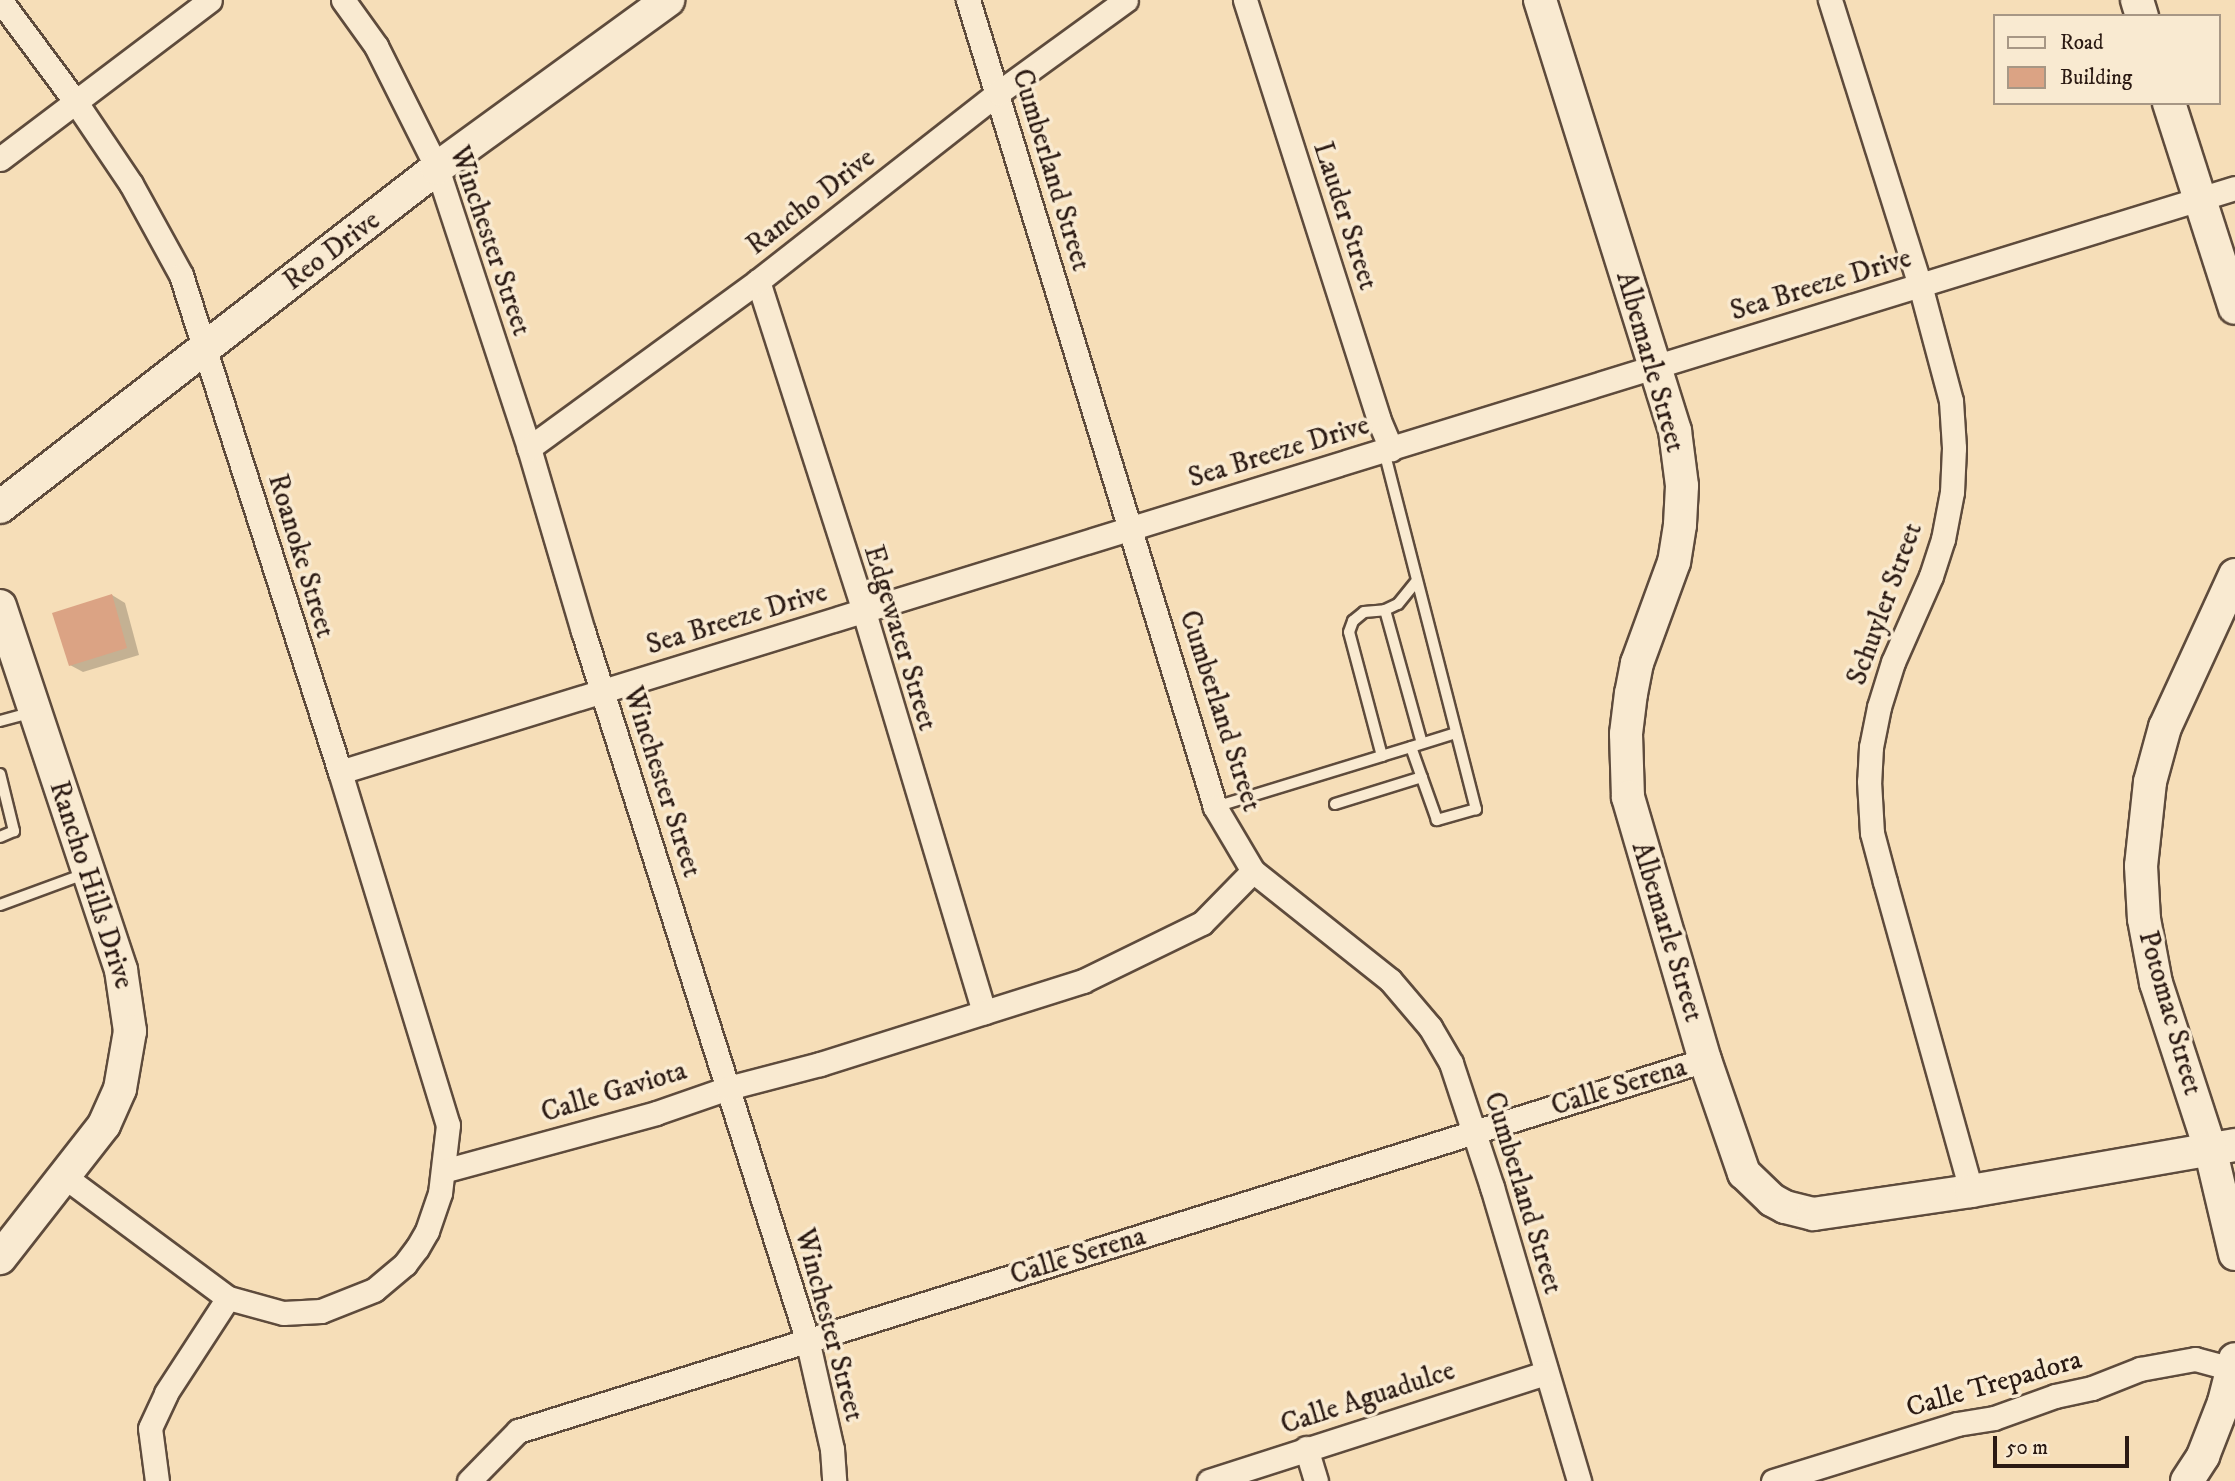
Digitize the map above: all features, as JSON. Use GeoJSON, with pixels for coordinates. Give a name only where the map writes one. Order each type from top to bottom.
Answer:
{"type":"FeatureCollection","features":[{"type":"Feature","properties":{"kind":"street","name":"Roanoke Street"},"geometry":{"type":"LineString","coordinates":[[0,0],[75,101],[131,184],[181,275],[340,772],[448,1125],[443,1171]]}},
{"type":"Feature","properties":{"kind":"street"},"geometry":{"type":"LineString","coordinates":[[0,159],[210,0]]}},
{"type":"Feature","properties":{"kind":"street","name":"Winchester Street"},"geometry":{"type":"LineString","coordinates":[[344,0],[376,46],[437,168],[529,448],[807,1339],[832,1450],[834,1481]]}},
{"type":"Feature","properties":{"kind":"street","name":"Reo Drive"},"geometry":{"type":"LineString","coordinates":[[0,507],[437,168],[668,0]]}},
{"type":"Feature","properties":{"kind":"street","name":"Cumberland Street"},"geometry":{"type":"LineString","coordinates":[[968,0],[1215,807],[1253,871],[1390,980],[1430,1027],[1451,1063],[1475,1133],[1579,1481]]}},
{"type":"Feature","properties":{"kind":"street","name":"Rancho Drive"},"geometry":{"type":"LineString","coordinates":[[529,448],[758,281],[998,93],[1126,0]]}},
{"type":"Feature","properties":{"kind":"street","name":"Lauder Street"},"geometry":{"type":"LineString","coordinates":[[1245,0],[1387,450]]}},
{"type":"Feature","properties":{"kind":"street","name":"Albemarle Street"},"geometry":{"type":"LineString","coordinates":[[1540,0],[1656,367],[1676,439],[1681,513],[1674,562],[1637,663],[1630,694],[1626,755],[1628,797],[1705,1060],[1744,1173],[1772,1200],[1784,1207],[1813,1214],[1971,1191]]}},
{"type":"Feature","properties":{"kind":"street","name":"Schuyler Street"},"geometry":{"type":"LineString","coordinates":[[1830,0],[1920,285],[1951,401],[1954,448],[1952,492],[1931,576],[1893,662],[1879,707],[1871,747],[1869,781],[1872,833],[1971,1191]]}},
{"type":"Feature","properties":{"kind":"street"},"geometry":{"type":"LineString","coordinates":[[2170,105],[2202,198],[2235,309]]}},
{"type":"Feature","properties":{"kind":"street","name":"Sea Breeze Drive"},"geometry":{"type":"LineString","coordinates":[[340,772],[2235,188]]}},
{"type":"Feature","properties":{"kind":"street","name":"Edgewater Street"},"geometry":{"type":"LineString","coordinates":[[758,281],[864,612],[984,1012]]}},
{"type":"Feature","properties":{"kind":"street","name":"Potomac Street"},"geometry":{"type":"LineString","coordinates":[[2235,575],[2165,727],[2145,811],[2141,866],[2144,919],[2156,983],[2222,1147],[2235,1254]]}},
{"type":"Feature","properties":{"kind":"street","name":"Rancho Hills Drive"},"geometry":{"type":"LineString","coordinates":[[0,606],[33,712],[90,872],[126,990],[129,1041],[125,1070],[113,1107],[94,1141],[0,1258]]}},
{"type":"Feature","properties":{"kind":"street","name":"Calle Gaviota"},"geometry":{"type":"LineString","coordinates":[[443,1171],[656,1113],[728,1088],[820,1064],[1103,973],[1202,923],[1253,871]]}},
{"type":"Feature","properties":{"kind":"street","name":"Calle Serena"},"geometry":{"type":"LineString","coordinates":[[469,1481],[518,1431],[1705,1060]]}},
{"type":"Feature","properties":{"kind":"street"},"geometry":{"type":"LineString","coordinates":[[1971,1191],[2222,1147]]}},
{"type":"Feature","properties":{"kind":"street"},"geometry":{"type":"LineString","coordinates":[[65,1177],[228,1298],[264,1310],[302,1313],[340,1306],[374,1290],[405,1264],[422,1239],[435,1212],[443,1171]]}},
{"type":"Feature","properties":{"kind":"street"},"geometry":{"type":"LineString","coordinates":[[157,1481],[150,1428],[166,1393],[228,1298]]}},
{"type":"Feature","properties":{"kind":"street","name":"Calle Trepadora"},"geometry":{"type":"LineString","coordinates":[[1773,1481],[1957,1424],[1994,1418],[2140,1369],[2195,1359],[2234,1364]]}},
{"type":"Feature","properties":{"kind":"street"},"geometry":{"type":"LineString","coordinates":[[2187,1481],[2203,1456],[2234,1364]]}},
{"type":"Feature","properties":{"kind":"street","name":"Calle Aguadulce"},"geometry":{"type":"LineString","coordinates":[[1209,1481],[1546,1373]]}},
{"type":"Feature","properties":{"kind":"street"},"geometry":{"type":"LineString","coordinates":[[1306,1448],[1316,1481]]}},
{"type":"Feature","properties":{"kind":"lane"},"geometry":{"type":"LineString","coordinates":[[1387,450],[1416,582],[1476,809],[1437,820],[1410,747]]}},
{"type":"Feature","properties":{"kind":"lane"},"geometry":{"type":"LineString","coordinates":[[1382,756],[1349,632],[1353,621],[1364,612],[1385,610],[1398,604],[1416,582]]}},
{"type":"Feature","properties":{"kind":"lane"},"geometry":{"type":"LineString","coordinates":[[1385,610],[1422,743]]}},
{"type":"Feature","properties":{"kind":"lane"},"geometry":{"type":"LineString","coordinates":[[0,721],[33,712]]}},
{"type":"Feature","properties":{"kind":"lane"},"geometry":{"type":"LineString","coordinates":[[1215,807],[1456,733]]}},
{"type":"Feature","properties":{"kind":"lane"},"geometry":{"type":"LineString","coordinates":[[0,774],[14,831],[0,838]]}},
{"type":"Feature","properties":{"kind":"lane"},"geometry":{"type":"LineString","coordinates":[[1335,804],[1422,777]]}},
{"type":"Feature","properties":{"kind":"lane"},"geometry":{"type":"LineString","coordinates":[[0,905],[90,872]]}},
{"type":"Feature","properties":{"kind":"building"},"geometry":{"type":"Polygon","coordinates":[[[112,594],[127,648],[69,666],[52,613],[112,594]]]}}]}
